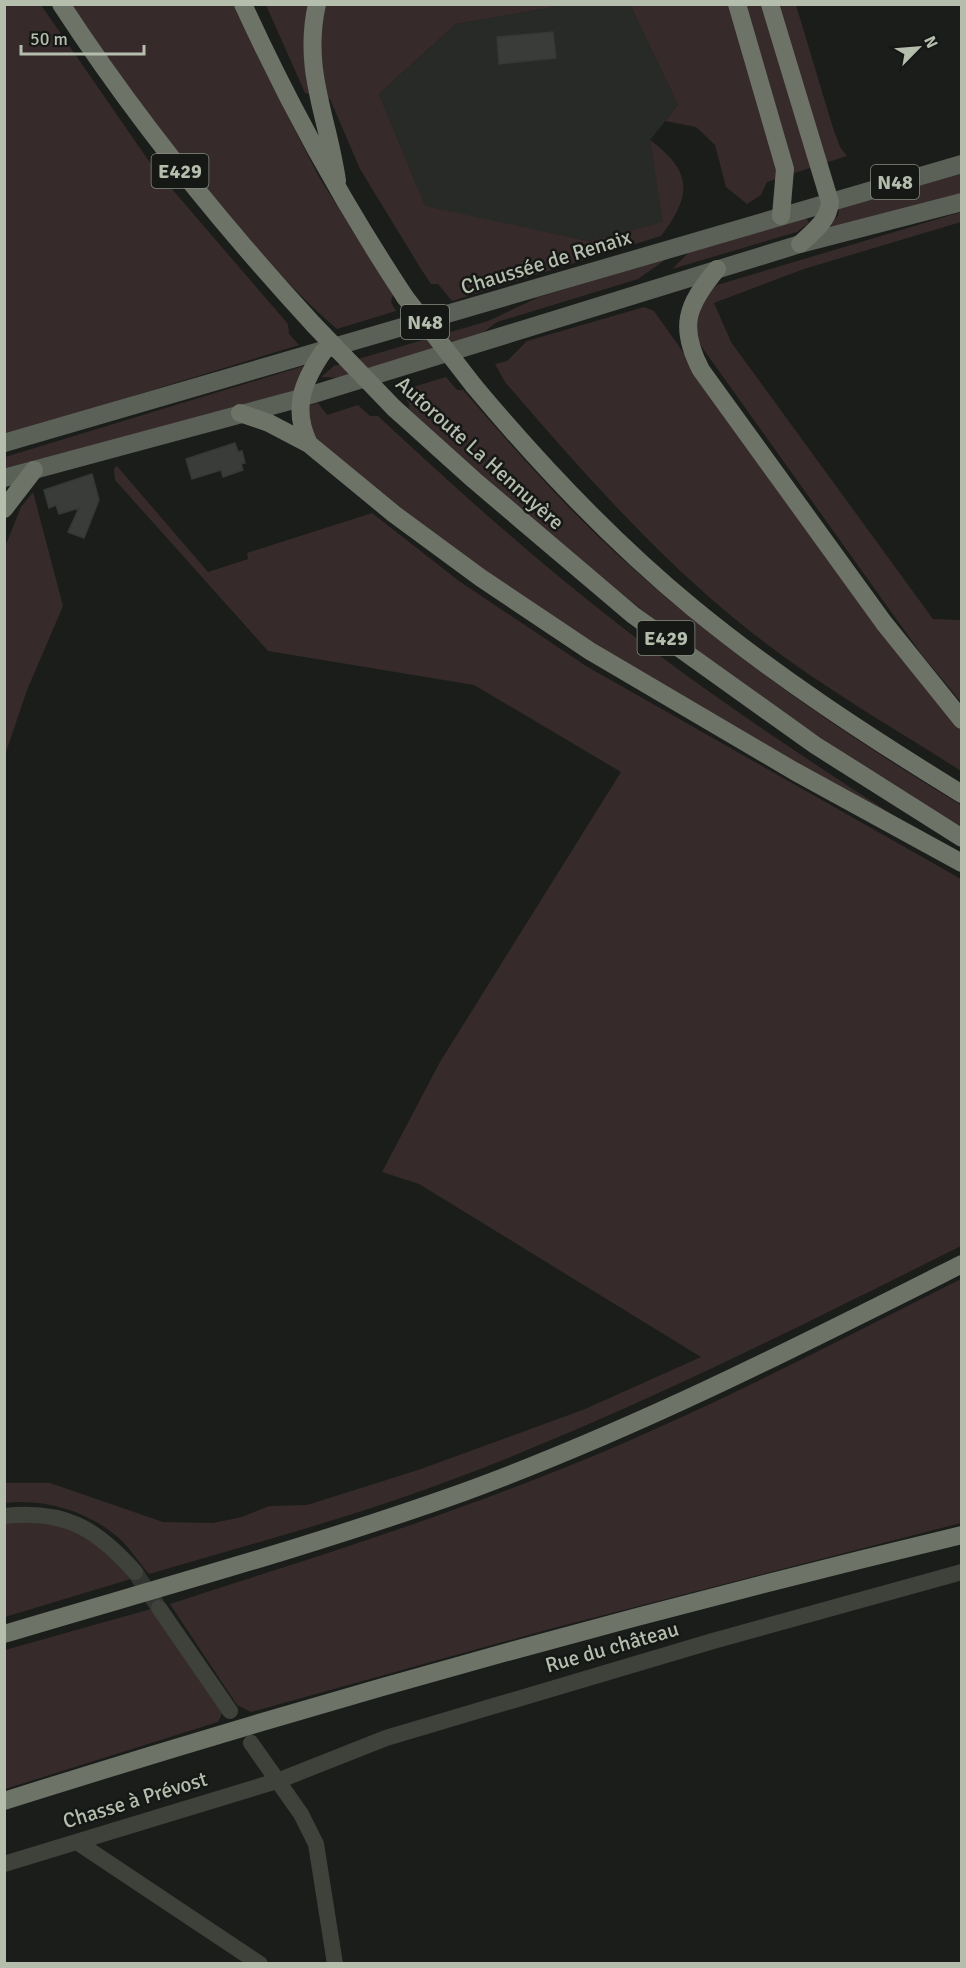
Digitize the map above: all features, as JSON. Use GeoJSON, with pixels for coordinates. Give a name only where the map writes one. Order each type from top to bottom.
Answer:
{"type":"FeatureCollection","features":[{"type":"Feature","properties":{"kind":"highway","name":"Autoroute La Hennuyère"},"geometry":{"type":"LineString","coordinates":[[61,4],[111,81],[188,182],[248,254],[394,408],[498,502],[633,615],[815,745],[962,838]]}},
{"type":"Feature","properties":{"kind":"highway","name":"Autoroute La Hennuyère"},"geometry":{"type":"LineString","coordinates":[[243,4],[284,92],[338,191],[405,297],[474,386],[561,485],[692,608],[834,713],[962,794]]}},
{"type":"Feature","properties":{"kind":"highway"},"geometry":{"type":"LineString","coordinates":[[317,4],[313,23],[311,66],[332,149],[338,191]]}},
{"type":"Feature","properties":{"kind":"highway"},"geometry":{"type":"LineString","coordinates":[[737,4],[785,169],[781,216]]}},
{"type":"Feature","properties":{"kind":"highway"},"geometry":{"type":"LineString","coordinates":[[770,4],[830,202],[830,208],[821,224],[800,244]]}},
{"type":"Feature","properties":{"kind":"highway"},"geometry":{"type":"LineString","coordinates":[[717,269],[697,293],[689,310],[687,332],[691,351],[701,370],[884,623],[962,720]]}},
{"type":"Feature","properties":{"kind":"highway"},"geometry":{"type":"LineString","coordinates":[[309,444],[301,426],[301,398],[311,370],[323,352]]}},
{"type":"Feature","properties":{"kind":"highway"},"geometry":{"type":"LineString","coordinates":[[240,413],[269,423],[309,444],[433,542],[590,651],[794,771],[962,863]]}},
{"type":"Feature","properties":{"kind":"highway"},"geometry":{"type":"LineString","coordinates":[[4,509],[34,470]]}},
{"type":"Feature","properties":{"kind":"highway"},"geometry":{"type":"LineString","coordinates":[[4,1634],[370,1524],[465,1491],[685,1401],[962,1264]]}},
{"type":"Feature","properties":{"kind":"highway"},"geometry":{"type":"LineString","coordinates":[[4,1801],[303,1708],[962,1535]]}},
{"type":"Feature","properties":{"kind":"main road","name":"Chaussée de Renaix"},"geometry":{"type":"LineString","coordinates":[[4,443],[323,352],[962,164]]}},
{"type":"Feature","properties":{"kind":"main road","name":"N48"},"geometry":{"type":"LineString","coordinates":[[4,478],[301,398],[800,244],[962,202]]}},
{"type":"Feature","properties":{"kind":"street"},"geometry":{"type":"LineString","coordinates":[[4,1516],[55,1517],[87,1528],[109,1543],[135,1572]]}},
{"type":"Feature","properties":{"kind":"street","name":"Rue du château"},"geometry":{"type":"LineString","coordinates":[[280,1780],[352,1750],[408,1731],[724,1638],[962,1572]]}},
{"type":"Feature","properties":{"kind":"street"},"geometry":{"type":"LineString","coordinates":[[159,1608],[230,1711]]}},
{"type":"Feature","properties":{"kind":"street"},"geometry":{"type":"LineString","coordinates":[[251,1743],[280,1780],[302,1814],[316,1844],[335,1964]]}},
{"type":"Feature","properties":{"kind":"street","name":"Chasse à Prévost"},"geometry":{"type":"LineString","coordinates":[[4,1864],[280,1780]]}},
{"type":"Feature","properties":{"kind":"street"},"geometry":{"type":"LineString","coordinates":[[77,1842],[260,1964]]}},
{"type":"Feature","properties":{"kind":"shaded area"},"geometry":{"type":"Polygon","coordinates":[[[5,5],[41,5],[153,167],[288,324],[289,334],[299,345],[5,435],[5,5]]]}},
{"type":"Feature","properties":{"kind":"shaded area"},"geometry":{"type":"Polygon","coordinates":[[[71,5],[235,5],[258,57],[319,177],[393,294],[391,302],[396,311],[337,329],[318,312],[249,240],[166,139],[116,73],[71,5]]]}},
{"type":"Feature","properties":{"kind":"shaded area"},"geometry":{"type":"Polygon","coordinates":[[[266,5],[566,5],[456,24],[379,94],[425,206],[589,241],[663,222],[650,140],[664,152],[681,174],[683,185],[678,208],[661,236],[452,301],[438,284],[431,284],[360,169],[330,99],[305,93],[266,5]]]}},
{"type":"Feature","properties":{"kind":"shaded area"},"geometry":{"type":"Polygon","coordinates":[[[566,5],[630,5],[678,105],[650,140],[664,222],[589,241],[425,207],[379,94],[456,24],[566,5]]]}},
{"type":"Feature","properties":{"kind":"shaded area"},"geometry":{"type":"Polygon","coordinates":[[[630,5],[796,5],[833,128],[840,147],[847,156],[767,182],[761,195],[747,204],[726,187],[715,145],[696,127],[665,121],[678,105],[630,5]]]}},
{"type":"Feature","properties":{"kind":"shaded area"},"geometry":{"type":"Polygon","coordinates":[[[961,174],[961,194],[812,237],[838,216],[839,208],[961,174]]]}},
{"type":"Feature","properties":{"kind":"shaded area"},"geometry":{"type":"Polygon","coordinates":[[[961,212],[961,222],[804,269],[714,303],[731,342],[933,619],[961,620],[961,702],[922,655],[696,339],[696,314],[704,297],[717,285],[961,212]]]}},
{"type":"Feature","properties":{"kind":"shaded area"},"geometry":{"type":"Polygon","coordinates":[[[806,218],[809,223],[797,232],[672,269],[689,252],[806,218]]]}},
{"type":"Feature","properties":{"kind":"shaded area"},"geometry":{"type":"Polygon","coordinates":[[[668,258],[638,279],[497,322],[480,335],[344,378],[321,377],[334,366],[488,321],[539,297],[668,258]]]}},
{"type":"Feature","properties":{"kind":"shaded area"},"geometry":{"type":"Polygon","coordinates":[[[644,307],[654,311],[886,638],[961,728],[961,771],[798,667],[713,600],[650,541],[590,479],[505,382],[495,364],[507,361],[527,341],[644,307]]]}},
{"type":"Feature","properties":{"kind":"shaded area"},"geometry":{"type":"Polygon","coordinates":[[[307,365],[297,390],[5,474],[5,457],[307,365]]]}},
{"type":"Feature","properties":{"kind":"shaded area"},"geometry":{"type":"Polygon","coordinates":[[[446,377],[457,390],[463,390],[578,517],[619,556],[741,658],[827,720],[961,805],[961,828],[820,737],[727,673],[593,571],[500,492],[409,409],[409,404],[400,391],[446,377]]]}},
{"type":"Feature","properties":{"kind":"shaded area"},"geometry":{"type":"Polygon","coordinates":[[[318,403],[327,415],[358,405],[370,416],[378,416],[489,517],[638,640],[780,741],[890,813],[889,815],[661,686],[461,558],[314,439],[308,420],[308,406],[318,403]]]}},
{"type":"Feature","properties":{"kind":"shaded area"},"geometry":{"type":"Polygon","coordinates":[[[117,466],[208,572],[248,559],[247,553],[372,513],[459,581],[586,666],[961,879],[961,1246],[687,1380],[476,1471],[309,1528],[149,1574],[122,1541],[110,1531],[82,1515],[52,1505],[5,1503],[5,1483],[50,1483],[163,1522],[213,1523],[242,1517],[269,1506],[307,1505],[418,1470],[585,1409],[701,1357],[419,1184],[382,1172],[440,1062],[621,772],[474,685],[268,651],[115,480],[114,468],[117,466]]]}},
{"type":"Feature","properties":{"kind":"shaded area"},"geometry":{"type":"Polygon","coordinates":[[[33,492],[63,606],[27,690],[5,755],[5,547],[21,507],[33,492]]]}},
{"type":"Feature","properties":{"kind":"shaded area"},"geometry":{"type":"Polygon","coordinates":[[[961,1279],[961,1523],[550,1629],[251,1712],[237,1705],[170,1604],[413,1524],[509,1490],[608,1450],[761,1380],[961,1279]]]}},
{"type":"Feature","properties":{"kind":"shaded area"},"geometry":{"type":"Polygon","coordinates":[[[5,1517],[70,1527],[104,1548],[131,1579],[5,1617],[5,1517]]]}},
{"type":"Feature","properties":{"kind":"shaded area"},"geometry":{"type":"Polygon","coordinates":[[[151,1609],[223,1712],[218,1722],[5,1789],[5,1650],[151,1609]]]}},
{"type":"Feature","properties":{"kind":"building"},"geometry":{"type":"Polygon","coordinates":[[[553,32],[556,58],[499,64],[497,37],[553,32]]]}},
{"type":"Feature","properties":{"kind":"building"},"geometry":{"type":"Polygon","coordinates":[[[235,443],[238,452],[242,451],[245,463],[241,464],[243,470],[223,477],[221,470],[192,479],[186,459],[235,443]]]}},
{"type":"Feature","properties":{"kind":"building"},"geometry":{"type":"Polygon","coordinates":[[[92,474],[99,500],[84,538],[68,532],[79,508],[59,514],[56,505],[49,508],[44,490],[92,474]]]}},
{"type":"Feature","properties":{"kind":"tunnel"},"geometry":{"type":"LineString","coordinates":[[135,1572],[159,1608]]}}]}
